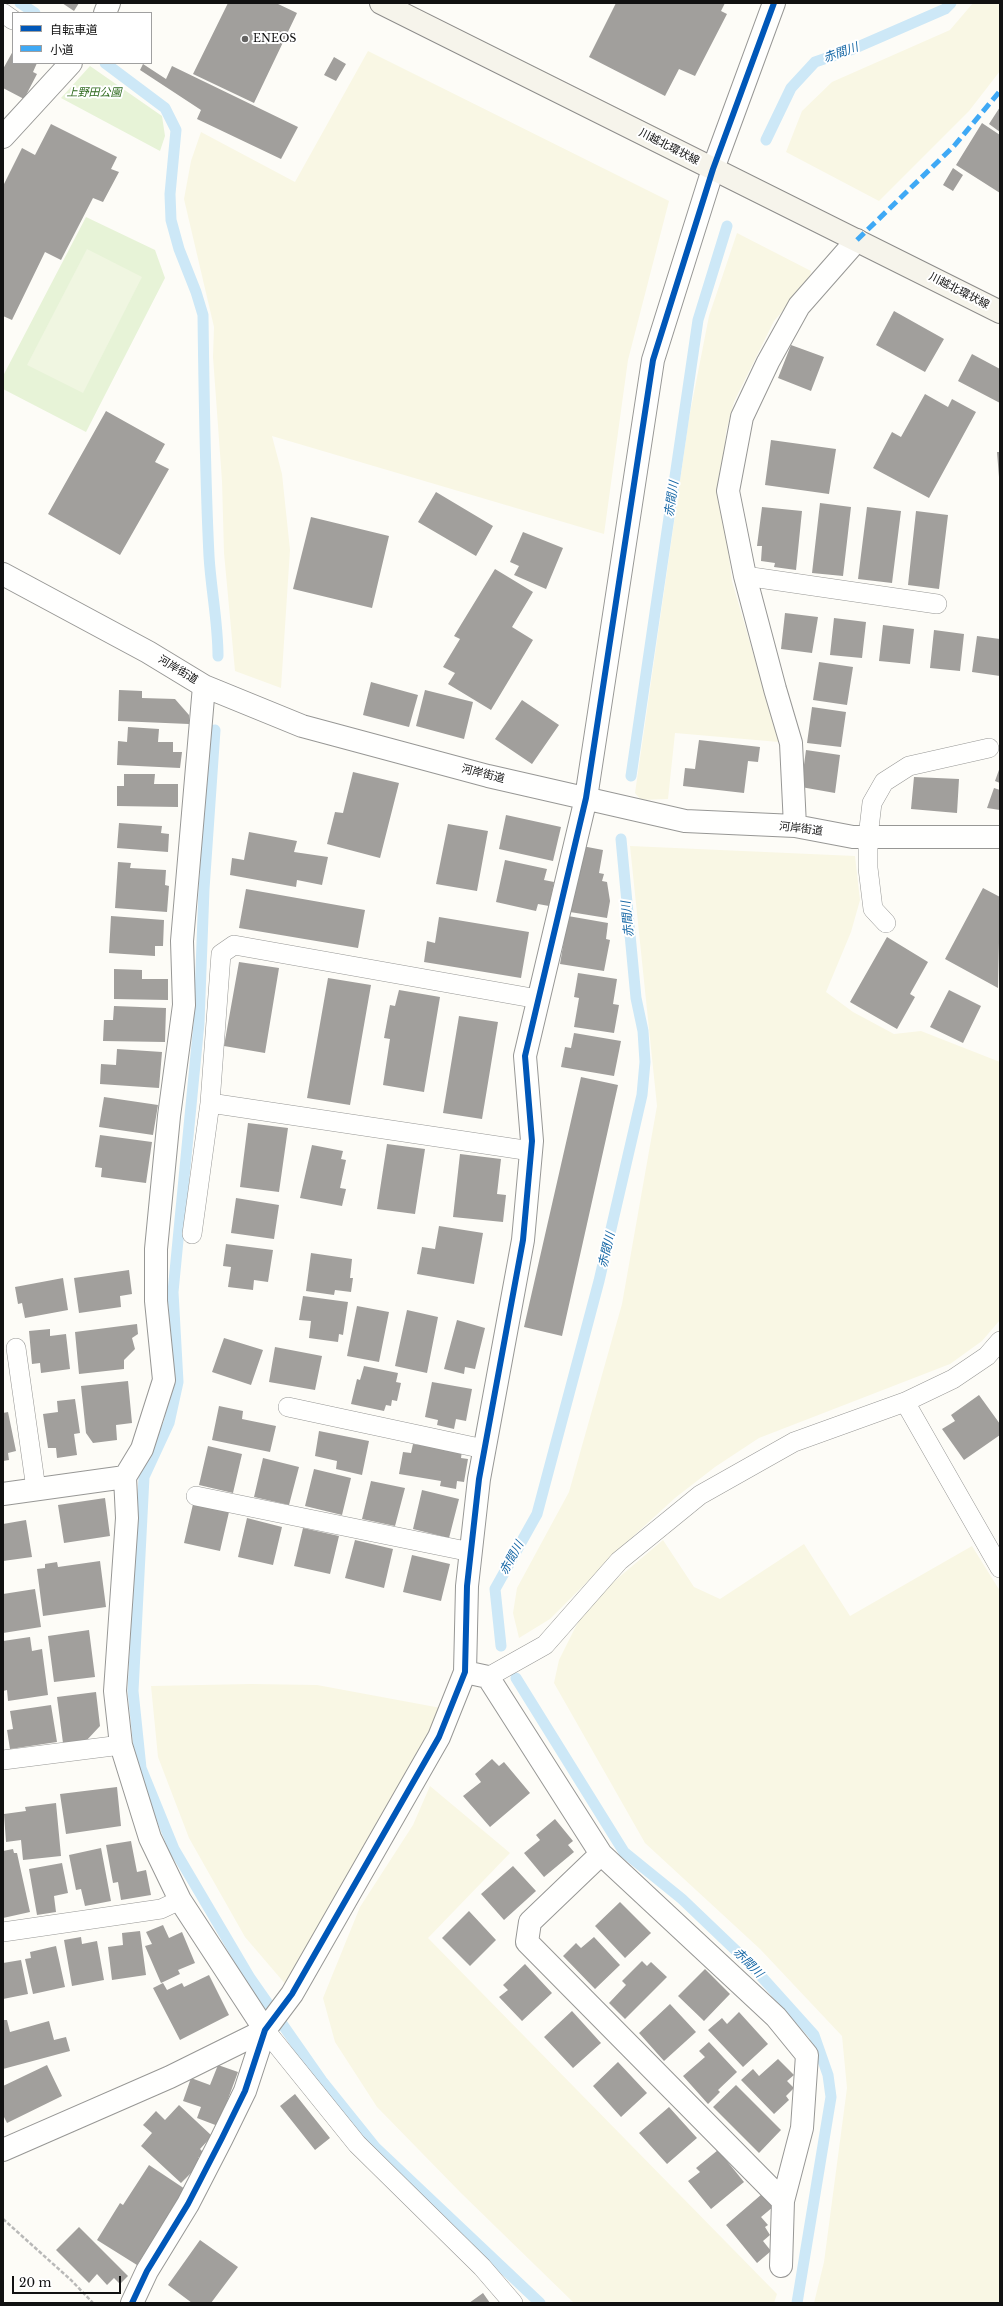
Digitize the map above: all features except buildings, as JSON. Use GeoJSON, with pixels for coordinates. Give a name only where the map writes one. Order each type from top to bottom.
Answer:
{"type":"FeatureCollection","features":[{"type":"Feature","properties":{"kind":"main road","name":"川越北環状線"},"geometry":{"type":"LineString","coordinates":[[382,3],[1000,312]]}},
{"type":"Feature","properties":{"kind":"street"},"geometry":{"type":"LineString","coordinates":[[104,12],[109,3]]}},
{"type":"Feature","properties":{"kind":"street"},"geometry":{"type":"LineString","coordinates":[[132,2303],[147,2271],[188,2204],[222,2138],[244,2092],[265,2030],[292,1994],[439,1737],[465,1672],[468,1586],[479,1479],[523,1240],[532,1141],[525,1056],[586,798],[653,360],[712,169],[774,3]]}},
{"type":"Feature","properties":{"kind":"street"},"geometry":{"type":"LineString","coordinates":[[3,137],[70,64]]}},
{"type":"Feature","properties":{"kind":"street"},"geometry":{"type":"LineString","coordinates":[[795,826],[791,743],[774,690],[745,576],[728,491],[742,417],[768,362],[799,306],[857,240]]}},
{"type":"Feature","properties":{"kind":"street","name":"河岸街道"},"geometry":{"type":"LineString","coordinates":[[3,574],[148,652],[204,686],[302,726],[488,776],[685,821],[795,826],[853,837],[1000,836]]}},
{"type":"Feature","properties":{"kind":"street"},"geometry":{"type":"LineString","coordinates":[[204,686],[182,941],[184,1006],[169,1116],[156,1249],[156,1301],[164,1380],[142,1449],[125,1477],[127,1518],[115,1690],[121,1745],[150,1838],[180,1900],[265,2030]]}},
{"type":"Feature","properties":{"kind":"street"},"geometry":{"type":"LineString","coordinates":[[3,1494],[125,1477]]}},
{"type":"Feature","properties":{"kind":"street"},"geometry":{"type":"LineString","coordinates":[[465,1672],[488,1676],[601,1854],[776,2016],[807,2055],[802,2128],[783,2201],[781,2266]]}},
{"type":"Feature","properties":{"kind":"street"},"geometry":{"type":"LineString","coordinates":[[601,1854],[530,1922],[527,1942],[783,2201]]}},
{"type":"Feature","properties":{"kind":"street"},"geometry":{"type":"LineString","coordinates":[[3,2150],[170,2077],[265,2030]]}},
{"type":"Feature","properties":{"kind":"lane"},"geometry":{"type":"LineString","coordinates":[[3,13],[12,19]]}},
{"type":"Feature","properties":{"kind":"lane"},"geometry":{"type":"LineString","coordinates":[[745,576],[937,604]]}},
{"type":"Feature","properties":{"kind":"lane"},"geometry":{"type":"LineString","coordinates":[[886,923],[873,909],[868,868],[868,837],[872,803],[884,782],[909,766],[989,748]]}},
{"type":"Feature","properties":{"kind":"lane"},"geometry":{"type":"LineString","coordinates":[[192,1234],[210,1103],[221,954],[234,945],[538,999]]}},
{"type":"Feature","properties":{"kind":"lane"},"geometry":{"type":"LineString","coordinates":[[210,1103],[531,1151]]}},
{"type":"Feature","properties":{"kind":"lane"},"geometry":{"type":"LineString","coordinates":[[488,1676],[546,1645],[619,1561],[700,1495],[794,1442],[905,1402],[953,1379],[987,1356],[1000,1341]]}},
{"type":"Feature","properties":{"kind":"lane"},"geometry":{"type":"LineString","coordinates":[[16,1348],[36,1489]]}},
{"type":"Feature","properties":{"kind":"lane"},"geometry":{"type":"LineString","coordinates":[[905,1402],[1000,1568]]}},
{"type":"Feature","properties":{"kind":"lane"},"geometry":{"type":"LineString","coordinates":[[288,1407],[484,1449]]}},
{"type":"Feature","properties":{"kind":"lane"},"geometry":{"type":"LineString","coordinates":[[196,1496],[471,1552]]}},
{"type":"Feature","properties":{"kind":"lane"},"geometry":{"type":"LineString","coordinates":[[3,1760],[121,1745]]}},
{"type":"Feature","properties":{"kind":"lane"},"geometry":{"type":"LineString","coordinates":[[3,1932],[161,1908],[180,1900]]}},
{"type":"Feature","properties":{"kind":"lane"},"geometry":{"type":"LineString","coordinates":[[265,2030],[357,2144],[482,2267],[513,2303]]}},
{"type":"Feature","properties":{"kind":"path"},"geometry":{"type":"LineString","coordinates":[[3,2219],[71,2280],[93,2303]]}},
{"type":"Feature","properties":{"kind":"shaded area"},"geometry":{"type":"Polygon","coordinates":[[[973,3],[1000,3],[1000,71],[969,111],[879,201],[786,152],[802,111],[832,82],[950,30],[973,3]]]}},
{"type":"Feature","properties":{"kind":"shaded area"},"geometry":{"type":"Polygon","coordinates":[[[368,51],[669,201],[628,360],[604,534],[272,436],[282,474],[290,550],[281,688],[235,671],[224,553],[222,481],[213,357],[214,327],[184,199],[191,161],[201,132],[295,182],[368,51]]]}},
{"type":"Feature","properties":{"kind":"shaded area"},"geometry":{"type":"Polygon","coordinates":[[[737,233],[811,271],[809,281],[774,321],[734,402],[726,432],[721,492],[732,581],[779,742],[675,733],[668,799],[641,800],[635,793],[689,418],[709,316],[737,233]]]}},
{"type":"Feature","properties":{"kind":"shaded area"},"geometry":{"type":"Polygon","coordinates":[[[630,846],[855,856],[860,900],[851,932],[826,992],[853,1012],[894,1034],[921,1031],[1000,1062],[1000,1320],[982,1341],[950,1364],[759,1438],[715,1467],[675,1498],[628,1541],[550,1619],[519,1638],[513,1613],[517,1588],[569,1492],[622,1304],[657,1106],[630,846]]]}},
{"type":"Feature","properties":{"kind":"shaded area"},"geometry":{"type":"Polygon","coordinates":[[[663,1540],[694,1587],[720,1599],[804,1544],[850,1616],[972,1546],[1000,1591],[1000,2303],[814,2303],[824,2262],[847,2088],[842,2036],[760,1949],[645,1843],[554,1683],[559,1660],[581,1616],[611,1584],[663,1540]]]}},
{"type":"Feature","properties":{"kind":"shaded area"},"geometry":{"type":"Polygon","coordinates":[[[251,1684],[317,1685],[441,1708],[287,1986],[245,1937],[189,1838],[158,1757],[151,1686],[251,1684]]]}},
{"type":"Feature","properties":{"kind":"shaded area"},"geometry":{"type":"Polygon","coordinates":[[[430,1786],[510,1853],[428,1938],[777,2294],[774,2303],[574,2303],[461,2193],[377,2107],[335,2042],[323,1998],[360,1907],[413,1825],[430,1786]]]}},
{"type":"Feature","properties":{"kind":"green space","name":"上野田公園"},"geometry":{"type":"Polygon","coordinates":[[[90,66],[162,116],[165,136],[160,151],[61,98],[90,66]]]}},
{"type":"Feature","properties":{"kind":"green space"},"geometry":{"type":"Polygon","coordinates":[[[86,217],[155,250],[165,278],[86,432],[3,389],[3,376],[86,217]]]}},
{"type":"Feature","properties":{"kind":"green space"},"geometry":{"type":"Polygon","coordinates":[[[87,249],[142,277],[83,393],[27,365],[87,249]]]}},
{"type":"Feature","properties":{"kind":"waterway"},"geometry":{"type":"LineString","coordinates":[[20,3],[34,12]]}},
{"type":"Feature","properties":{"kind":"waterway","name":"赤間川"},"geometry":{"type":"LineString","coordinates":[[766,140],[791,88],[815,62],[853,49],[945,9],[951,3]]}},
{"type":"Feature","properties":{"kind":"waterway"},"geometry":{"type":"LineString","coordinates":[[106,64],[165,108],[176,130],[170,194],[171,220],[179,249],[196,292],[203,315],[208,526],[210,569],[217,631],[218,656]]}},
{"type":"Feature","properties":{"kind":"waterway","name":"赤間川"},"geometry":{"type":"LineString","coordinates":[[631,776],[698,320],[727,226]]}},
{"type":"Feature","properties":{"kind":"waterway"},"geometry":{"type":"LineString","coordinates":[[215,730],[204,889],[199,1023],[173,1292],[178,1382],[169,1423],[144,1477],[133,1691],[141,1768],[174,1849],[250,1978],[322,2081],[375,2147],[540,2303]]}},
{"type":"Feature","properties":{"kind":"waterway","name":"赤間川"},"geometry":{"type":"LineString","coordinates":[[501,1646],[495,1589],[537,1514],[599,1281],[642,1095],[645,1062],[643,1031],[636,998],[621,839]]}},
{"type":"Feature","properties":{"kind":"waterway","name":"赤間川"},"geometry":{"type":"LineString","coordinates":[[516,1678],[624,1852],[682,1899],[751,1965],[814,2035],[828,2075],[831,2097],[797,2303]]}},
{"type":"Feature","properties":{"kind":"marked path"},"geometry":{"type":"LineString","coordinates":[[857,240],[954,146],[1000,91]]}},
{"type":"Feature","properties":{"kind":"cycle path"},"geometry":{"type":"LineString","coordinates":[[132,2303],[147,2271],[188,2204],[245,2091],[265,2030],[292,1994],[439,1737],[465,1672],[467,1586],[479,1479],[523,1240],[532,1141],[525,1056],[586,798],[653,360],[713,169],[774,3]]}},
{"type":"Feature","properties":{"kind":"place","name":"ENEOS"},"geometry":{"type":"Point","coordinates":[245,39]}}]}
